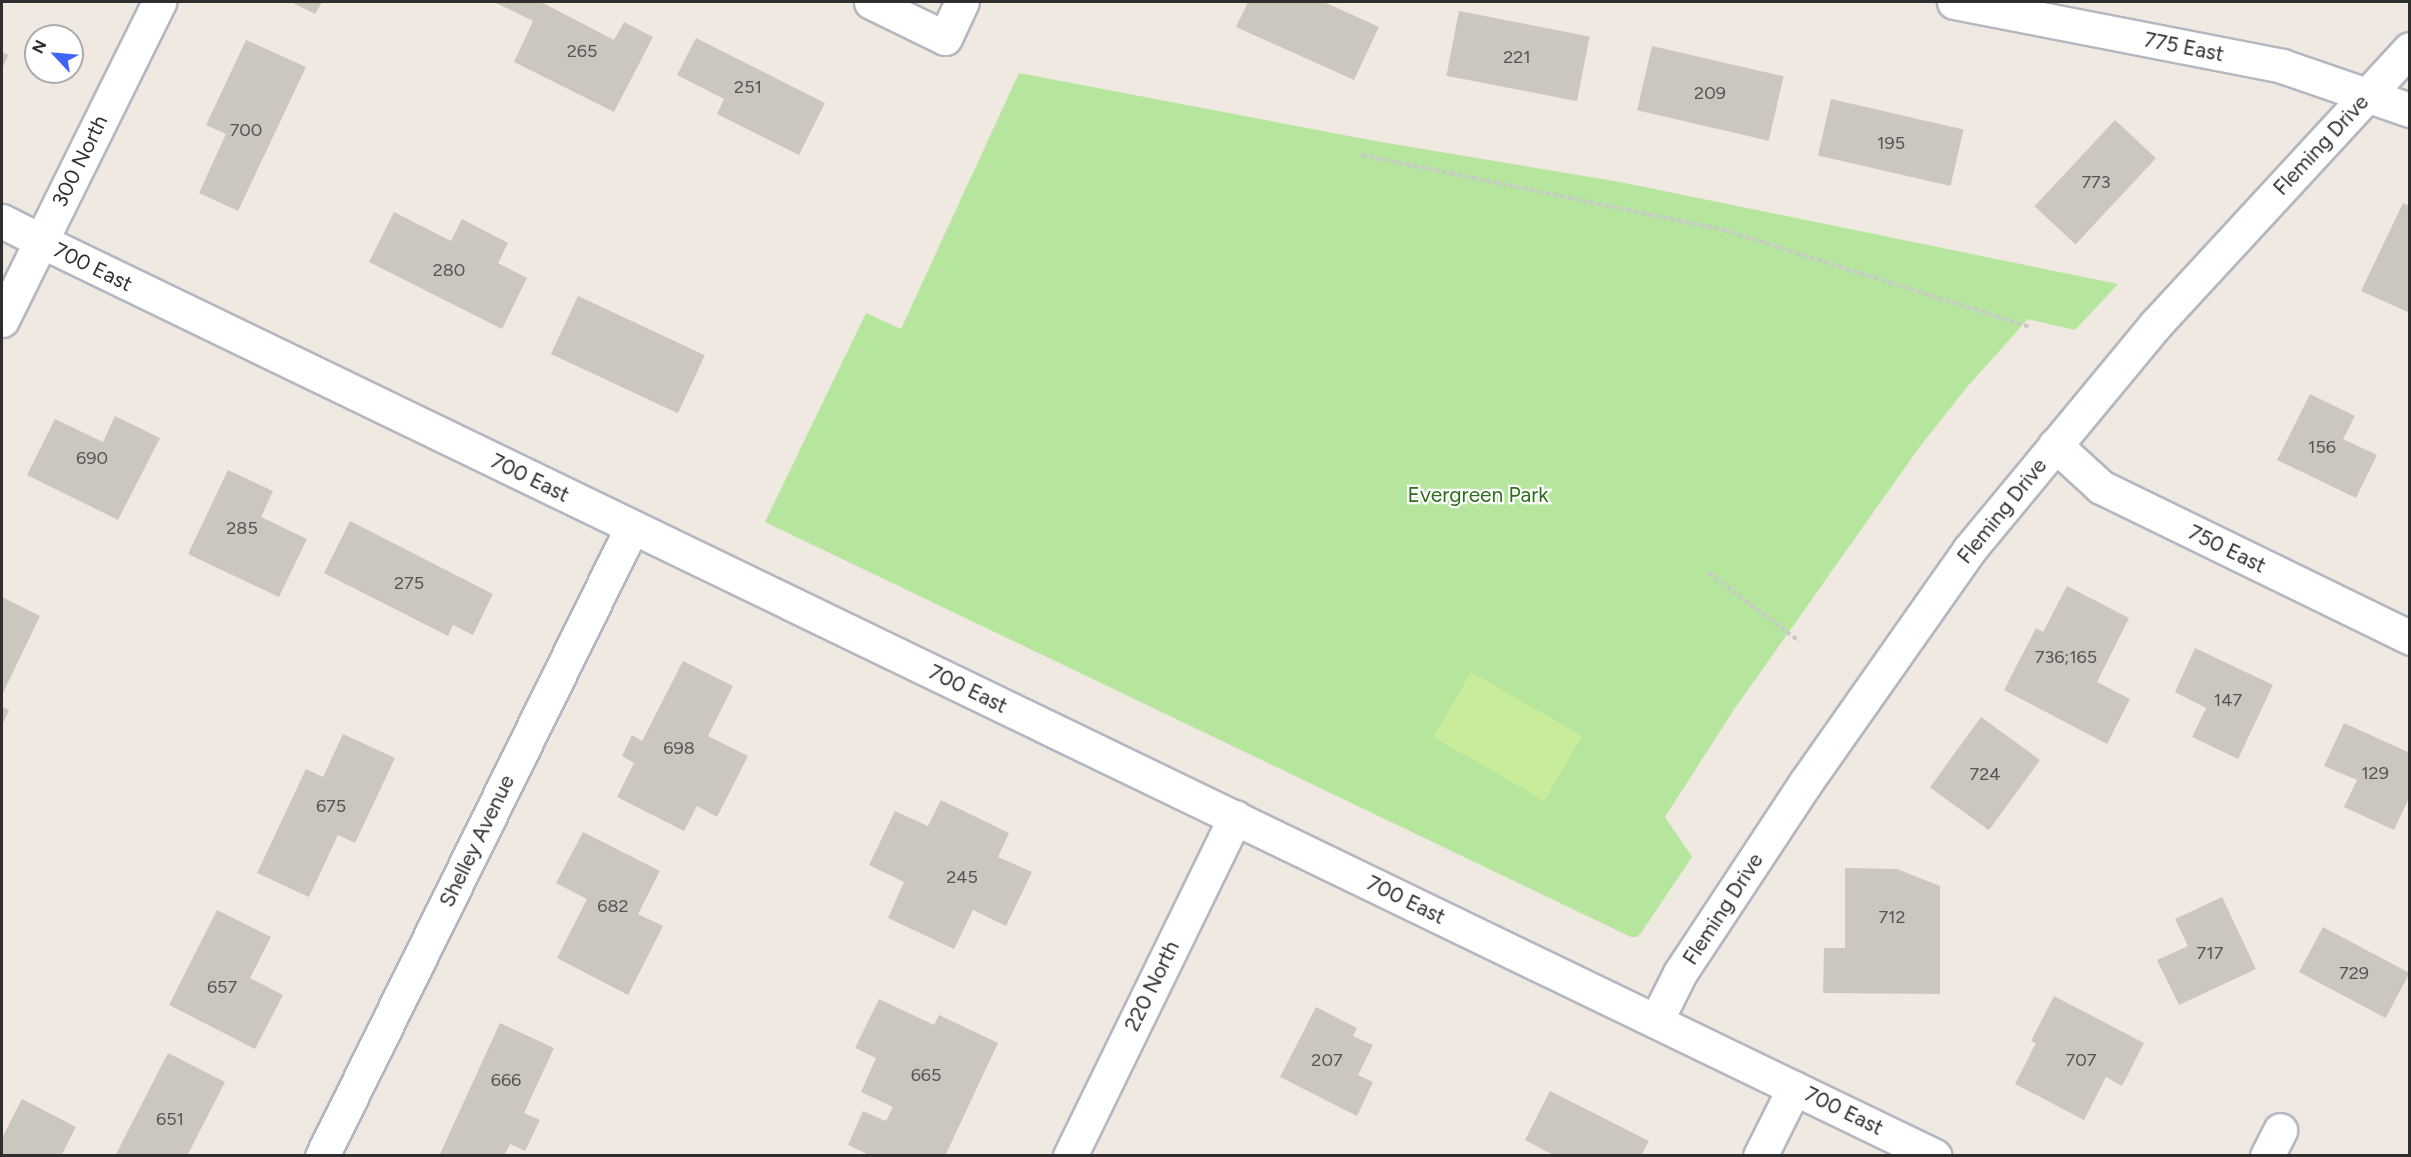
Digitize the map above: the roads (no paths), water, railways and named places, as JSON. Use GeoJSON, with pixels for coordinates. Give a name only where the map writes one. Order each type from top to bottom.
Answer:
{"type":"FeatureCollection","features":[{"type":"Feature","properties":{"kind":"street","name":"300 North"},"geometry":{"type":"LineString","coordinates":[[2,320],[159,2]]}},
{"type":"Feature","properties":{"kind":"street"},"geometry":{"type":"LineString","coordinates":[[871,2],[945,38],[962,2]]}},
{"type":"Feature","properties":{"kind":"street","name":"775 East"},"geometry":{"type":"LineString","coordinates":[[1954,2],[2282,66],[2409,110]]}},
{"type":"Feature","properties":{"kind":"street","name":"Fleming Drive"},"geometry":{"type":"LineString","coordinates":[[1656,1021],[1680,974],[1844,727],[1969,550],[2156,324],[2409,49]]}},
{"type":"Feature","properties":{"kind":"street","name":"700 East"},"geometry":{"type":"LineString","coordinates":[[2,221],[1935,1155]]}},
{"type":"Feature","properties":{"kind":"street","name":"750 East"},"geometry":{"type":"LineString","coordinates":[[2055,445],[2101,487],[2409,638]]}},
{"type":"Feature","properties":{"kind":"street","name":"Shelley Avenue"},"geometry":{"type":"LineString","coordinates":[[322,1155],[632,527]]}},
{"type":"Feature","properties":{"kind":"street","name":"220 North"},"geometry":{"type":"LineString","coordinates":[[1070,1155],[1235,818]]}},
{"type":"Feature","properties":{"kind":"street"},"geometry":{"type":"LineString","coordinates":[[1760,1155],[1794,1088]]}},
{"type":"Feature","properties":{"kind":"park label","name":"Evergreen Park"},"geometry":{"type":"Point","coordinates":[1478,495]}}]}
